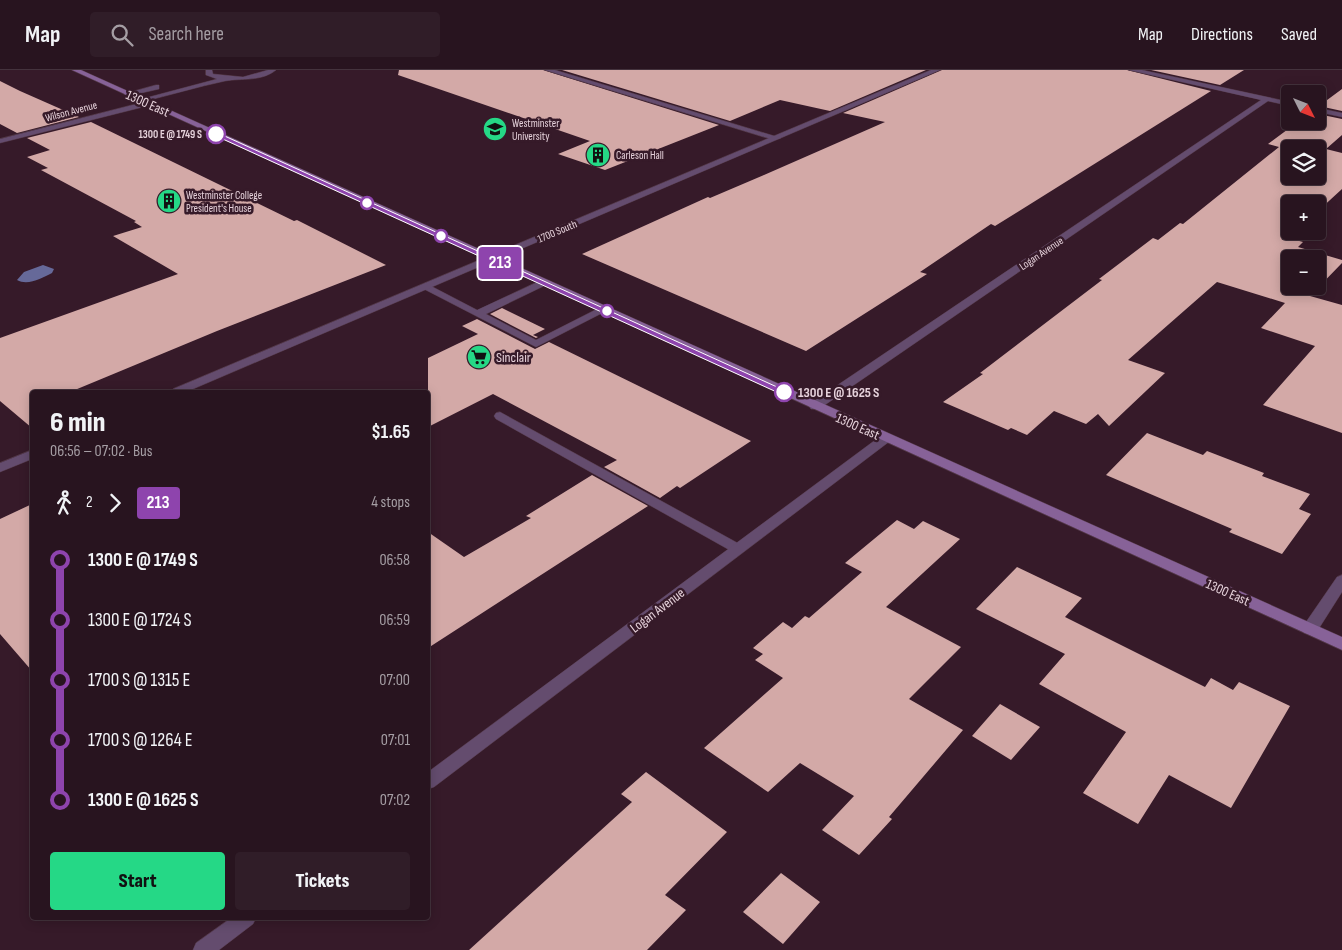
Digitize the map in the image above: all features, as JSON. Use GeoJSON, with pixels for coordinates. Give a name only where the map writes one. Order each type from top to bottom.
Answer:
{"type":"FeatureCollection","features":[{"type":"Feature","properties":{"kind":"main road","name":"1300 East"},"geometry":{"type":"LineString","coordinates":[[75,70],[1342,644]]}},
{"type":"Feature","properties":{"kind":"street"},"geometry":{"type":"LineString","coordinates":[[199,76],[208,72],[226,79],[249,78],[273,70]]}},
{"type":"Feature","properties":{"kind":"street"},"geometry":{"type":"LineString","coordinates":[[548,70],[776,138]]}},
{"type":"Feature","properties":{"kind":"street","name":"1700 South"},"geometry":{"type":"LineString","coordinates":[[182,390],[937,70]]}},
{"type":"Feature","properties":{"kind":"street"},"geometry":{"type":"LineString","coordinates":[[1132,70],[1281,102]]}},
{"type":"Feature","properties":{"kind":"street","name":"Wilson Avenue"},"geometry":{"type":"LineString","coordinates":[[0,141],[226,79]]}},
{"type":"Feature","properties":{"kind":"street"},"geometry":{"type":"LineString","coordinates":[[128,94],[162,85]]}},
{"type":"Feature","properties":{"kind":"street","name":"Logan Avenue"},"geometry":{"type":"LineString","coordinates":[[816,406],[1267,99]]}},
{"type":"Feature","properties":{"kind":"street"},"geometry":{"type":"LineString","coordinates":[[1326,112],[1342,115]]}},
{"type":"Feature","properties":{"kind":"street"},"geometry":{"type":"LineString","coordinates":[[477,314],[544,282]]}},
{"type":"Feature","properties":{"kind":"street"},"geometry":{"type":"LineString","coordinates":[[425,287],[536,344],[603,310]]}},
{"type":"Feature","properties":{"kind":"street"},"geometry":{"type":"LineString","coordinates":[[500,416],[738,548]]}},
{"type":"Feature","properties":{"kind":"street","name":"Logan Avenue"},"geometry":{"type":"LineString","coordinates":[[430,780],[886,438]]}},
{"type":"Feature","properties":{"kind":"street"},"geometry":{"type":"LineString","coordinates":[[0,468],[30,455]]}},
{"type":"Feature","properties":{"kind":"street"},"geometry":{"type":"LineString","coordinates":[[1310,630],[1342,580]]}},
{"type":"Feature","properties":{"kind":"street"},"geometry":{"type":"LineString","coordinates":[[203,950],[243,920]]}},
{"type":"Feature","properties":{"kind":"water"},"geometry":{"type":"Polygon","coordinates":[[[43,265],[54,269],[52,273],[30,282],[17,280],[24,272],[43,265]]]}},
{"type":"Feature","properties":{"kind":"building"},"geometry":{"type":"Polygon","coordinates":[[[399,70],[543,70],[719,125],[605,170],[558,154],[590,141],[398,75],[399,70]]]}},
{"type":"Feature","properties":{"kind":"building"},"geometry":{"type":"Polygon","coordinates":[[[562,70],[926,70],[830,111],[780,100],[730,121],[562,70]]]}},
{"type":"Feature","properties":{"kind":"building"},"geometry":{"type":"Polygon","coordinates":[[[942,70],[1127,70],[1211,91],[995,226],[991,224],[920,272],[927,274],[806,351],[582,254],[708,197],[710,198],[885,122],[843,113],[942,70]]]}},
{"type":"Feature","properties":{"kind":"building"},"geometry":{"type":"Polygon","coordinates":[[[1151,70],[1244,70],[1220,85],[1151,70]]]}},
{"type":"Feature","properties":{"kind":"building"},"geometry":{"type":"Polygon","coordinates":[[[0,81],[79,117],[17,133],[0,124],[0,81]]]}},
{"type":"Feature","properties":{"kind":"building"},"geometry":{"type":"Polygon","coordinates":[[[1342,89],[1342,111],[1326,108],[1326,101],[1342,89]]]}},
{"type":"Feature","properties":{"kind":"building"},"geometry":{"type":"Polygon","coordinates":[[[1326,116],[1342,119],[1342,135],[1326,149],[1342,153],[1342,189],[1326,204],[1326,195],[1281,195],[1281,240],[1303,242],[1298,247],[1308,250],[1281,250],[1281,295],[1311,295],[1342,305],[1342,433],[1263,405],[1315,346],[1261,328],[1285,303],[1217,282],[1128,360],[1165,373],[1109,426],[1098,414],[1086,424],[1054,411],[1027,435],[1011,428],[1008,430],[943,402],[983,374],[980,373],[1102,280],[1099,279],[1153,238],[1158,240],[1180,223],[1183,224],[1279,147],[1268,144],[1287,130],[1326,130],[1326,116]]]}},
{"type":"Feature","properties":{"kind":"building"},"geometry":{"type":"Polygon","coordinates":[[[91,122],[294,221],[297,220],[386,265],[217,331],[75,390],[30,390],[30,426],[0,401],[0,338],[178,274],[113,236],[142,227],[134,222],[136,221],[41,170],[48,168],[27,157],[50,150],[27,138],[91,122]]]}},
{"type":"Feature","properties":{"kind":"building"},"geometry":{"type":"Polygon","coordinates":[[[1326,255],[1342,260],[1342,263],[1326,280],[1326,255]]]}},
{"type":"Feature","properties":{"kind":"building"},"geometry":{"type":"Polygon","coordinates":[[[502,308],[545,329],[533,335],[538,337],[536,338],[490,314],[502,308]]]}},
{"type":"Feature","properties":{"kind":"building"},"geometry":{"type":"Polygon","coordinates":[[[477,319],[535,349],[549,342],[751,441],[680,488],[677,486],[660,498],[604,467],[617,460],[493,394],[430,426],[428,358],[478,334],[462,326],[477,319]]]}},
{"type":"Feature","properties":{"kind":"building"},"geometry":{"type":"Polygon","coordinates":[[[1147,433],[1203,455],[1207,451],[1264,473],[1262,476],[1310,494],[1299,509],[1311,514],[1282,554],[1229,532],[1232,529],[1106,475],[1147,433]]]}},
{"type":"Feature","properties":{"kind":"building"},"geometry":{"type":"Polygon","coordinates":[[[592,475],[648,506],[430,647],[430,533],[464,557],[531,518],[526,516],[592,475]]]}},
{"type":"Feature","properties":{"kind":"building"},"geometry":{"type":"Polygon","coordinates":[[[30,505],[30,669],[0,634],[0,519],[30,505]]]}},
{"type":"Feature","properties":{"kind":"building"},"geometry":{"type":"Polygon","coordinates":[[[897,520],[914,529],[923,521],[960,539],[886,607],[961,647],[909,699],[963,730],[889,817],[892,819],[859,855],[822,830],[854,796],[800,763],[768,792],[704,748],[783,678],[755,660],[763,654],[753,648],[783,622],[792,628],[805,616],[809,618],[862,572],[845,563],[897,520]]]}},
{"type":"Feature","properties":{"kind":"building"},"geometry":{"type":"Polygon","coordinates":[[[1017,567],[1082,598],[1065,617],[1205,687],[1211,678],[1233,690],[1239,682],[1290,706],[1231,808],[1169,775],[1138,824],[1083,793],[1126,732],[1039,684],[1065,654],[976,609],[1017,567]]]}},
{"type":"Feature","properties":{"kind":"building"},"geometry":{"type":"Polygon","coordinates":[[[1000,704],[1040,727],[1011,760],[972,736],[1000,704]]]}},
{"type":"Feature","properties":{"kind":"building"},"geometry":{"type":"Polygon","coordinates":[[[646,772],[727,832],[665,895],[686,910],[647,950],[469,950],[632,802],[621,794],[646,772]]]}},
{"type":"Feature","properties":{"kind":"building"},"geometry":{"type":"Polygon","coordinates":[[[781,873],[820,902],[783,944],[743,912],[781,873]]]}},
{"type":"Feature","properties":{"kind":"bus line","name":"213"},"geometry":{"type":"LineString","coordinates":[[216,134],[784,392]]}},
{"type":"Feature","properties":{"kind":"place","name":"Westminster University"},"geometry":{"type":"Point","coordinates":[495,129]}},
{"type":"Feature","properties":{"kind":"place","name":"1300 E @ 1749 S"},"geometry":{"type":"Point","coordinates":[216,134]}},
{"type":"Feature","properties":{"kind":"place","name":"Carleson Hall"},"geometry":{"type":"Point","coordinates":[598,155]}},
{"type":"Feature","properties":{"kind":"place","name":"Westminster College President's House"},"geometry":{"type":"Point","coordinates":[169,201]}},
{"type":"Feature","properties":{"kind":"place","name":"Sinclair"},"geometry":{"type":"Point","coordinates":[479,357]}},
{"type":"Feature","properties":{"kind":"place","name":"1300 E @ 1625 S"},"geometry":{"type":"Point","coordinates":[784,392]}}]}
